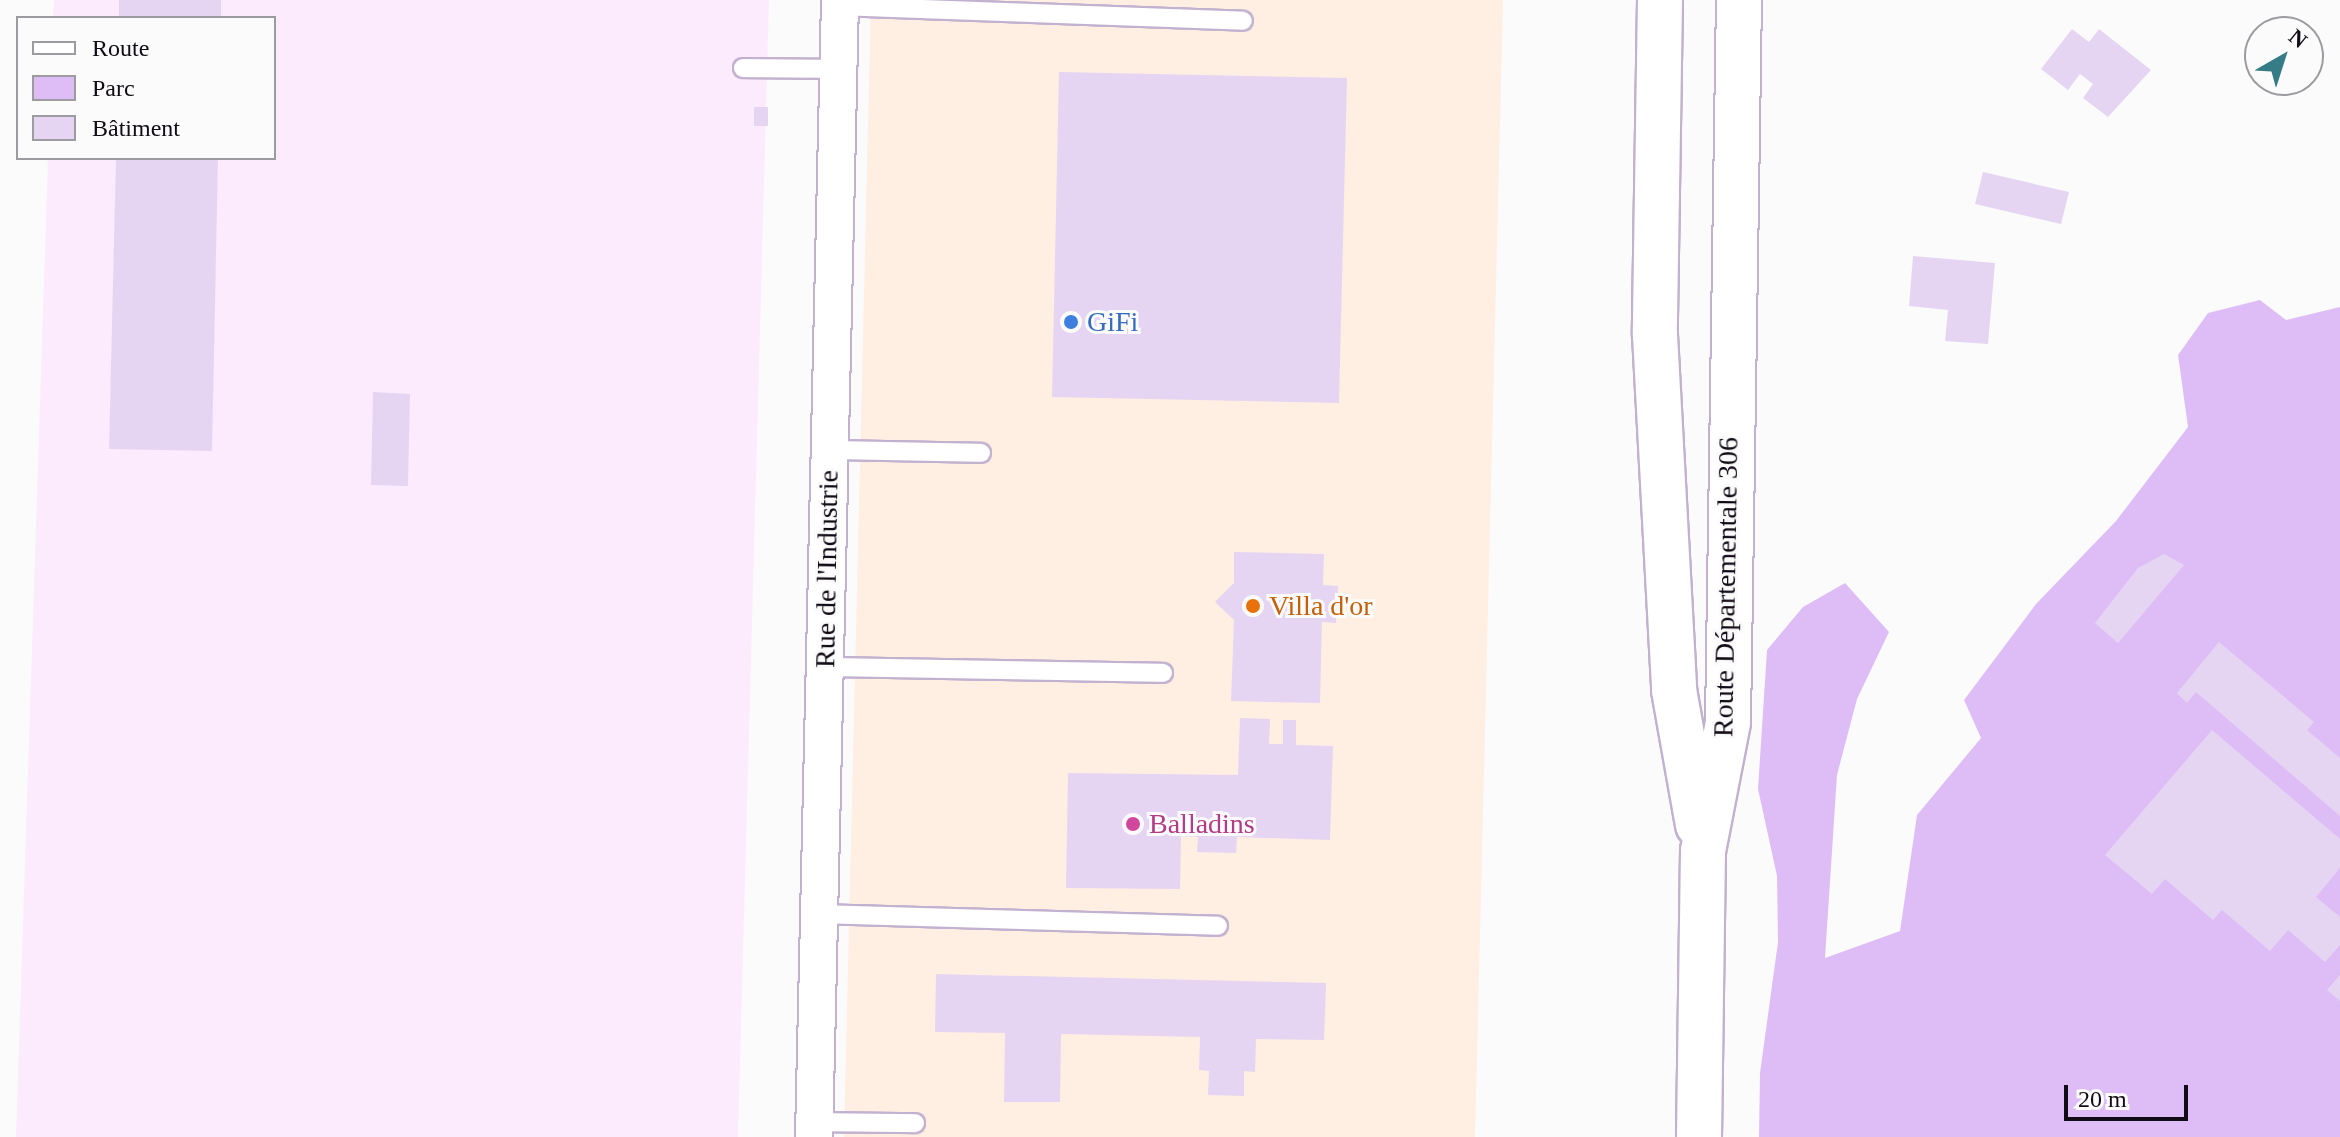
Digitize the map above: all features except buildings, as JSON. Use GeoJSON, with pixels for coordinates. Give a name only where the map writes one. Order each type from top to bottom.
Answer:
{"type":"FeatureCollection","features":[{"type":"Feature","properties":{"kind":"main road"},"geometry":{"type":"LineString","coordinates":[[1660,0],[1655,335],[1674,690],[1703,851]]}},
{"type":"Feature","properties":{"kind":"main road","name":"Route Départementale 306"},"geometry":{"type":"LineString","coordinates":[[1699,1137],[1703,851],[1728,722],[1732,227],[1739,0]]}},
{"type":"Feature","properties":{"kind":"street","name":"Rue de l'Industrie"},"geometry":{"type":"LineString","coordinates":[[814,1130],[840,3]]}},
{"type":"Feature","properties":{"kind":"lane"},"geometry":{"type":"LineString","coordinates":[[840,3],[1243,21]]}},
{"type":"Feature","properties":{"kind":"lane"},"geometry":{"type":"LineString","coordinates":[[743,68],[839,69]]}},
{"type":"Feature","properties":{"kind":"lane"},"geometry":{"type":"LineString","coordinates":[[830,450],[981,453]]}},
{"type":"Feature","properties":{"kind":"lane"},"geometry":{"type":"LineString","coordinates":[[825,667],[1163,673]]}},
{"type":"Feature","properties":{"kind":"lane"},"geometry":{"type":"LineString","coordinates":[[819,914],[1218,926]]}},
{"type":"Feature","properties":{"kind":"lane"},"geometry":{"type":"LineString","coordinates":[[814,1130],[915,1123]]}},
{"type":"Feature","properties":{"kind":"shaded area"},"geometry":{"type":"Polygon","coordinates":[[[54,0],[769,0],[738,1137],[16,1137],[48,160],[276,160],[276,16],[53,16],[54,0]]]}},
{"type":"Feature","properties":{"kind":"shaded area"},"geometry":{"type":"Polygon","coordinates":[[[871,0],[1503,0],[1475,1137],[844,1137],[871,0]]]}},
{"type":"Feature","properties":{"kind":"green space"},"geometry":{"type":"Polygon","coordinates":[[[2260,300],[2286,320],[2340,307],[2340,1137],[1759,1137],[1760,1073],[1778,942],[1777,876],[1758,789],[1767,650],[1803,607],[1845,583],[1889,632],[1857,699],[1837,775],[1825,958],[1900,931],[1917,815],[1981,738],[1964,700],[2036,604],[2116,521],[2188,427],[2178,355],[2208,313],[2260,300]]]}},
{"type":"Feature","properties":{"kind":"place","name":"GiFi"},"geometry":{"type":"Point","coordinates":[1071,322]}},
{"type":"Feature","properties":{"kind":"place","name":"Villa d'or"},"geometry":{"type":"Point","coordinates":[1253,606]}},
{"type":"Feature","properties":{"kind":"place","name":"Balladins"},"geometry":{"type":"Point","coordinates":[1133,824]}}]}
